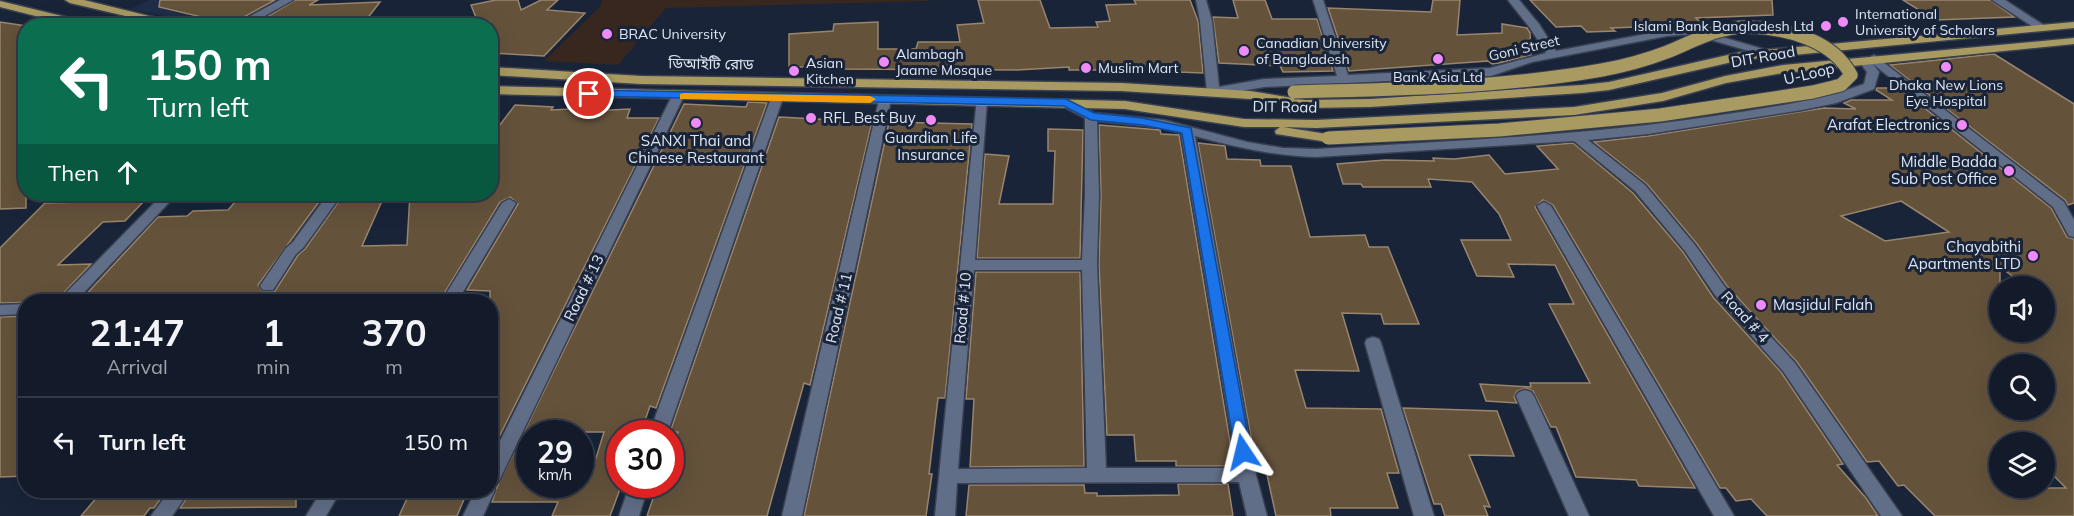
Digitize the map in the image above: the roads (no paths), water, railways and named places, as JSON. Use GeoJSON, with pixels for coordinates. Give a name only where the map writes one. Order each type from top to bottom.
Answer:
{"type":"FeatureCollection","features":[{"type":"Feature","properties":{"kind":"main road"},"geometry":{"type":"LineString","coordinates":[[70,0],[150,18]]}},
{"type":"Feature","properties":{"kind":"main road"},"geometry":{"type":"LineString","coordinates":[[0,4],[58,18]]}},
{"type":"Feature","properties":{"kind":"main road","name":"DIT Road"},"geometry":{"type":"LineString","coordinates":[[498,71],[641,80],[1026,85],[1213,92],[1283,101],[1332,104],[1557,92],[1609,86],[1741,56],[2074,25]]}},
{"type":"Feature","properties":{"kind":"main road","name":"U-Loop"},"geometry":{"type":"LineString","coordinates":[[1244,123],[1328,138],[1510,129],[1660,115],[1828,89],[1841,86],[1851,75],[1843,61],[1817,44],[1763,28],[1733,27],[1718,30],[1654,57],[1575,74],[1473,84],[1250,95]]}},
{"type":"Feature","properties":{"kind":"main road","name":"DIT Road"},"geometry":{"type":"LineString","coordinates":[[498,90],[1066,103],[1151,108],[1244,123],[1316,124],[1574,111],[1663,98],[1725,80],[1783,69],[2074,41]]}},
{"type":"Feature","properties":{"kind":"street"},"geometry":{"type":"LineString","coordinates":[[253,18],[288,0]]}},
{"type":"Feature","properties":{"kind":"street"},"geometry":{"type":"LineString","coordinates":[[1201,0],[1206,21],[1213,92]]}},
{"type":"Feature","properties":{"kind":"street"},"geometry":{"type":"LineString","coordinates":[[1318,0],[1344,80]]}},
{"type":"Feature","properties":{"kind":"street"},"geometry":{"type":"LineString","coordinates":[[1514,0],[1535,26],[1553,55]]}},
{"type":"Feature","properties":{"kind":"street"},"geometry":{"type":"LineString","coordinates":[[1997,0],[2042,28]]}},
{"type":"Feature","properties":{"kind":"street","name":"Goni Street"},"geometry":{"type":"LineString","coordinates":[[1213,92],[1264,83],[1491,72],[1530,59],[1667,33],[1691,31],[1766,53]]}},
{"type":"Feature","properties":{"kind":"street"},"geometry":{"type":"LineString","coordinates":[[1066,103],[1091,116],[1153,123],[1246,146],[1283,152],[1316,153],[1577,137],[1715,120],[1832,100],[1870,86],[1873,72],[1869,60]]}},
{"type":"Feature","properties":{"kind":"street"},"geometry":{"type":"LineString","coordinates":[[1869,60],[2060,206],[2074,233]]}},
{"type":"Feature","properties":{"kind":"street","name":"Road # 13"},"geometry":{"type":"LineString","coordinates":[[498,465],[678,96]]}},
{"type":"Feature","properties":{"kind":"street"},"geometry":{"type":"LineString","coordinates":[[663,420],[777,98]]}},
{"type":"Feature","properties":{"kind":"street","name":"Road # 11"},"geometry":{"type":"LineString","coordinates":[[792,516],[885,100]]}},
{"type":"Feature","properties":{"kind":"street","name":"Road # 10"},"geometry":{"type":"LineString","coordinates":[[945,516],[981,101]]}},
{"type":"Feature","properties":{"kind":"street"},"geometry":{"type":"LineString","coordinates":[[1091,116],[1092,195],[1089,265],[1097,476]]}},
{"type":"Feature","properties":{"kind":"street"},"geometry":{"type":"LineString","coordinates":[[1187,130],[1247,475],[1257,516]]}},
{"type":"Feature","properties":{"kind":"street","name":"Road # 4"},"geometry":{"type":"LineString","coordinates":[[1577,137],[1640,188],[1690,248],[1720,291],[1789,367],[1892,516]]}},
{"type":"Feature","properties":{"kind":"street"},"geometry":{"type":"LineString","coordinates":[[73,294],[163,201]]}},
{"type":"Feature","properties":{"kind":"street"},"geometry":{"type":"LineString","coordinates":[[268,286],[291,251],[298,245],[330,201]]}},
{"type":"Feature","properties":{"kind":"street"},"geometry":{"type":"LineString","coordinates":[[454,294],[509,203]]}},
{"type":"Feature","properties":{"kind":"street"},"geometry":{"type":"LineString","coordinates":[[1544,206],[1724,516]]}},
{"type":"Feature","properties":{"kind":"street"},"geometry":{"type":"LineString","coordinates":[[967,265],[1089,265]]}},
{"type":"Feature","properties":{"kind":"street"},"geometry":{"type":"LineString","coordinates":[[0,310],[18,309]]}},
{"type":"Feature","properties":{"kind":"street"},"geometry":{"type":"LineString","coordinates":[[1373,343],[1424,516]]}},
{"type":"Feature","properties":{"kind":"street"},"geometry":{"type":"LineString","coordinates":[[1525,396],[1579,516]]}},
{"type":"Feature","properties":{"kind":"street"},"geometry":{"type":"LineString","coordinates":[[948,476],[1247,475]]}},
{"type":"Feature","properties":{"kind":"street"},"geometry":{"type":"LineString","coordinates":[[161,516],[175,498]]}},
{"type":"Feature","properties":{"kind":"street"},"geometry":{"type":"LineString","coordinates":[[316,516],[327,498]]}},
{"type":"Feature","properties":{"kind":"street"},"geometry":{"type":"LineString","coordinates":[[473,516],[482,498]]}},
{"type":"Feature","properties":{"kind":"street"},"geometry":{"type":"LineString","coordinates":[[629,516],[635,498]]}},
{"type":"Feature","properties":{"kind":"place","name":"International University of Scholars"},"geometry":{"type":"Point","coordinates":[1843,22]}},
{"type":"Feature","properties":{"kind":"place","name":"Islami Bank Bangladesh Ltd"},"geometry":{"type":"Point","coordinates":[1826,26]}},
{"type":"Feature","properties":{"kind":"place","name":"BRAC University"},"geometry":{"type":"Point","coordinates":[607,34]}},
{"type":"Feature","properties":{"kind":"place","name":"Canadian University of Bangladesh"},"geometry":{"type":"Point","coordinates":[1244,51]}},
{"type":"Feature","properties":{"kind":"place","name":"Bank Asia Ltd"},"geometry":{"type":"Point","coordinates":[1438,59]}},
{"type":"Feature","properties":{"kind":"place","name":"Alambagh Jaame Mosque"},"geometry":{"type":"Point","coordinates":[884,62]}},
{"type":"Feature","properties":{"kind":"place","name":"Dhaka New Lions Eye Hospital"},"geometry":{"type":"Point","coordinates":[1946,67]}},
{"type":"Feature","properties":{"kind":"place","name":"Muslim Mart"},"geometry":{"type":"Point","coordinates":[1086,68]}},
{"type":"Feature","properties":{"kind":"place","name":"Asian Kitchen"},"geometry":{"type":"Point","coordinates":[794,71]}},
{"type":"Feature","properties":{"kind":"place","name":"RFL Best Buy"},"geometry":{"type":"Point","coordinates":[811,118]}},
{"type":"Feature","properties":{"kind":"place","name":"Guardian Life Insurance"},"geometry":{"type":"Point","coordinates":[931,120]}},
{"type":"Feature","properties":{"kind":"place","name":"SANXI Thai and Chinese Restaurant"},"geometry":{"type":"Point","coordinates":[696,123]}},
{"type":"Feature","properties":{"kind":"place","name":"Arafat Electronics"},"geometry":{"type":"Point","coordinates":[1962,125]}},
{"type":"Feature","properties":{"kind":"place","name":"Middle Badda Sub Post Office"},"geometry":{"type":"Point","coordinates":[2009,171]}},
{"type":"Feature","properties":{"kind":"place","name":"Chayabithi Apartments LTD"},"geometry":{"type":"Point","coordinates":[2033,256]}},
{"type":"Feature","properties":{"kind":"place","name":"Masjidul Falah"},"geometry":{"type":"Point","coordinates":[1761,305]}}]}
